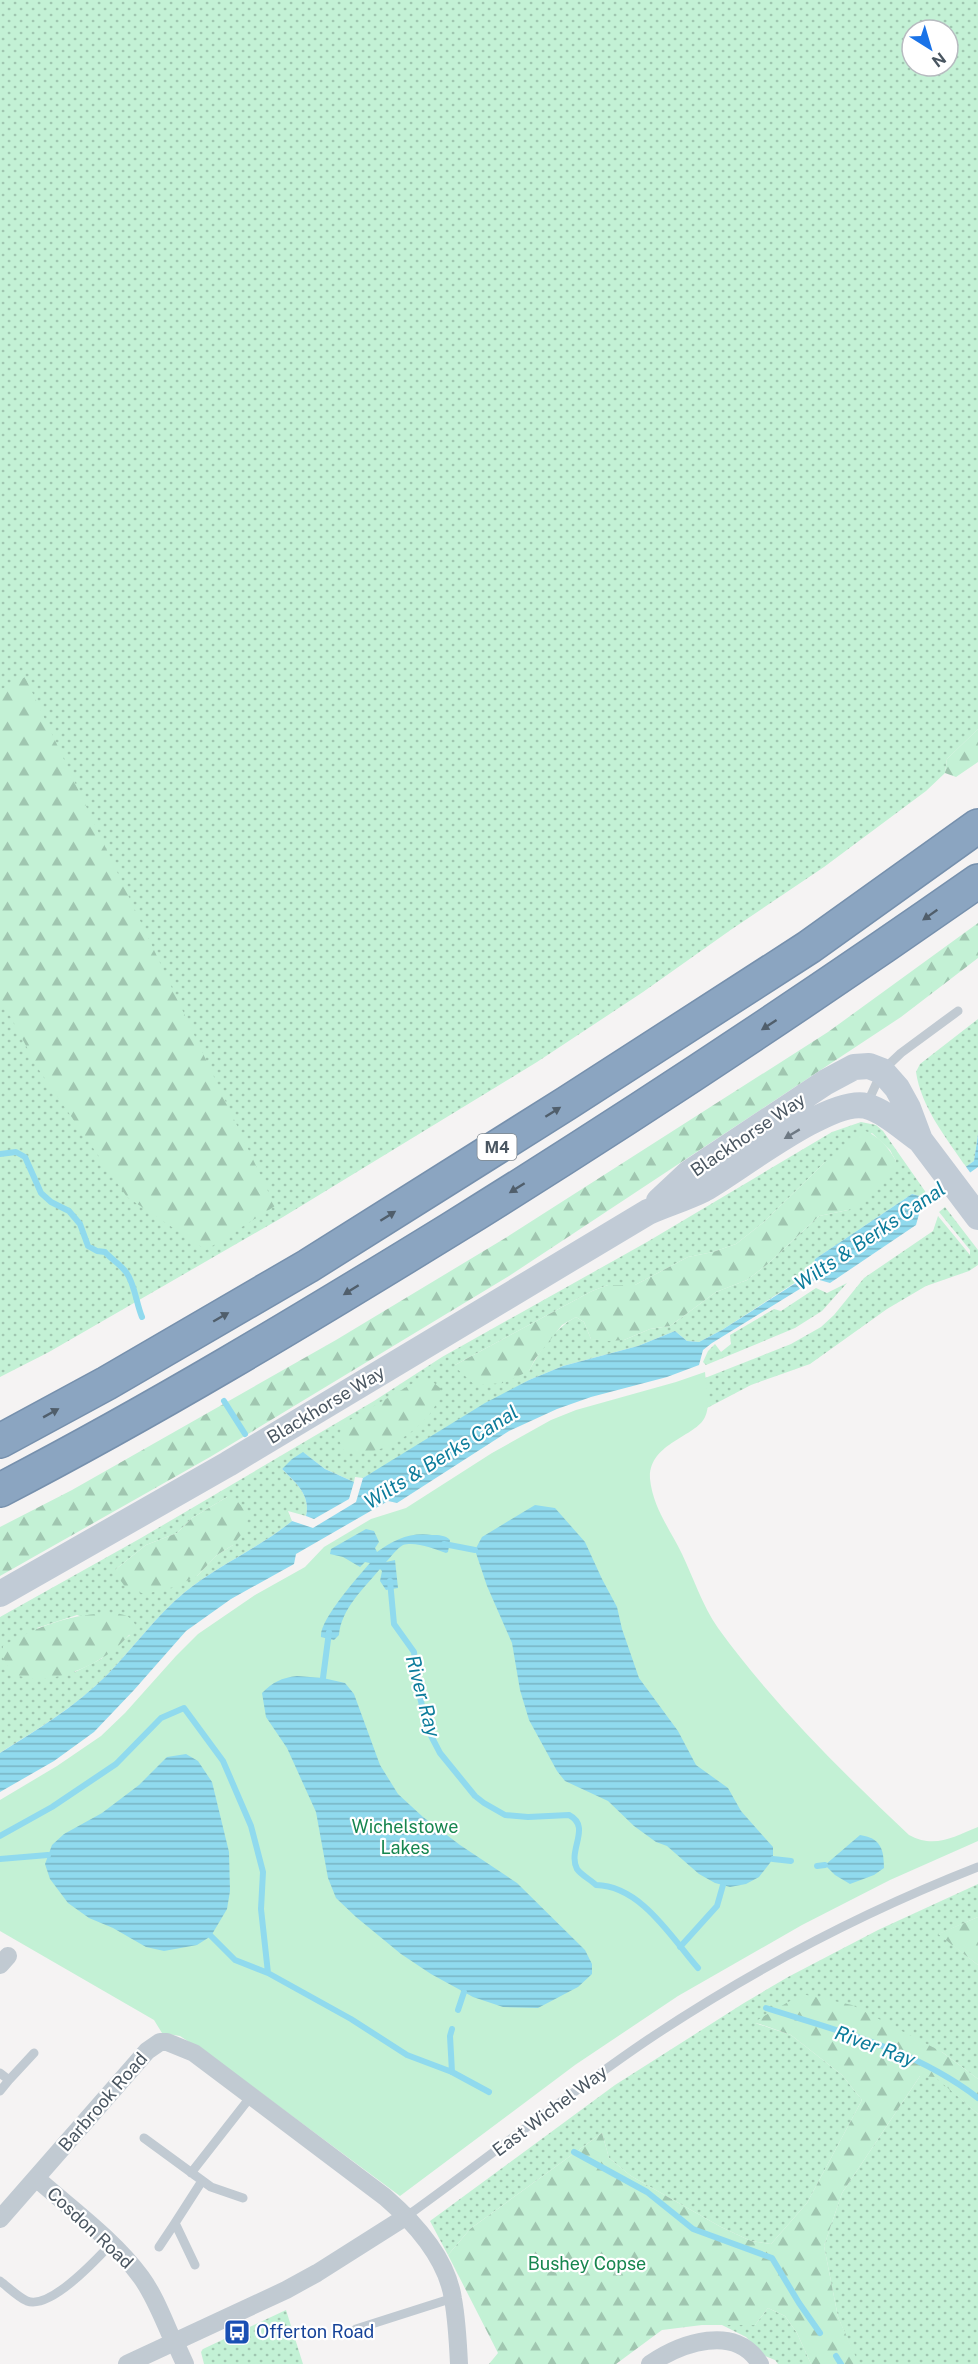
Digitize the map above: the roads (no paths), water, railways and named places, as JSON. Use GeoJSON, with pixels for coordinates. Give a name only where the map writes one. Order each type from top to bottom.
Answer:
{"type":"FeatureCollection","features":[{"type":"Feature","properties":{"kind":"highway","name":"M4"},"geometry":{"type":"LineString","coordinates":[[0,1441],[107,1383],[308,1266],[809,947],[978,826]]}},
{"type":"Feature","properties":{"kind":"highway","name":"M4"},"geometry":{"type":"LineString","coordinates":[[0,1491],[329,1304],[565,1158],[826,988],[978,881]]}},
{"type":"Feature","properties":{"kind":"main road","name":"Blackhorse Way"},"geometry":{"type":"LineString","coordinates":[[648,1212],[689,1173],[826,1082],[854,1067],[869,1066],[882,1071]]}},
{"type":"Feature","properties":{"kind":"main road"},"geometry":{"type":"LineString","coordinates":[[882,1071],[897,1088],[909,1108],[920,1140],[978,1217]]}},
{"type":"Feature","properties":{"kind":"main road","name":"Blackhorse Way"},"geometry":{"type":"LineString","coordinates":[[0,1594],[228,1464],[648,1212],[703,1190],[793,1132],[855,1107]]}},
{"type":"Feature","properties":{"kind":"main road"},"geometry":{"type":"LineString","coordinates":[[855,1107],[876,1110],[920,1140]]}},
{"type":"Feature","properties":{"kind":"street","name":"Barbrook Road"},"geometry":{"type":"LineString","coordinates":[[4,2207],[36,2178],[147,2051],[160,2042],[173,2043],[194,2054],[252,2095],[386,2197],[407,2216],[438,2260],[453,2298],[459,2364]]}},
{"type":"Feature","properties":{"kind":"street","name":"Cosdon Road"},"geometry":{"type":"LineString","coordinates":[[36,2178],[111,2244],[142,2278],[175,2342]]}},
{"type":"Feature","properties":{"kind":"street","name":"East Wichel Way"},"geometry":{"type":"LineString","coordinates":[[127,2364],[286,2290],[407,2216]]}},
{"type":"Feature","properties":{"kind":"street"},"geometry":{"type":"LineString","coordinates":[[650,2364],[669,2351],[687,2344],[726,2340],[742,2344],[750,2350],[760,2364]]}},
{"type":"Feature","properties":{"kind":"street"},"geometry":{"type":"LineString","coordinates":[[175,2342],[185,2364]]}},
{"type":"Feature","properties":{"kind":"lane"},"geometry":{"type":"LineString","coordinates":[[855,1107],[882,1071],[901,1053],[958,1011]]}},
{"type":"Feature","properties":{"kind":"lane","name":"East Wichel Way"},"geometry":{"type":"LineString","coordinates":[[407,2216],[611,2065],[698,2008],[771,1965],[856,1921],[978,1867]]}},
{"type":"Feature","properties":{"kind":"lane"},"geometry":{"type":"LineString","coordinates":[[0,2091],[34,2053]]}},
{"type":"Feature","properties":{"kind":"lane"},"geometry":{"type":"LineString","coordinates":[[0,2073],[9,2080]]}},
{"type":"Feature","properties":{"kind":"lane"},"geometry":{"type":"LineString","coordinates":[[191,2173],[252,2095]]}},
{"type":"Feature","properties":{"kind":"lane"},"geometry":{"type":"LineString","coordinates":[[144,2138],[202,2181],[225,2193],[243,2198]]}},
{"type":"Feature","properties":{"kind":"lane"},"geometry":{"type":"LineString","coordinates":[[159,2247],[202,2181]]}},
{"type":"Feature","properties":{"kind":"lane"},"geometry":{"type":"LineString","coordinates":[[175,2223],[195,2265]]}},
{"type":"Feature","properties":{"kind":"lane"},"geometry":{"type":"LineString","coordinates":[[0,2281],[27,2301],[38,2302],[61,2290],[86,2271],[111,2244]]}},
{"type":"Feature","properties":{"kind":"lane"},"geometry":{"type":"LineString","coordinates":[[356,2329],[453,2298]]}},
{"type":"Feature","properties":{"kind":"water","name":"Wilts & Berks Canal"},"geometry":{"type":"Polygon","coordinates":[[[978,1134],[978,1167],[921,1207],[916,1225],[830,1283],[816,1279],[712,1343],[703,1350],[699,1365],[667,1377],[591,1397],[557,1409],[509,1431],[397,1503],[388,1501],[296,1554],[294,1564],[231,1599],[186,1631],[94,1732],[54,1761],[0,1792],[0,1753],[56,1717],[95,1687],[164,1612],[185,1592],[211,1573],[266,1540],[292,1521],[313,1528],[356,1502],[363,1478],[485,1403],[529,1380],[563,1366],[638,1346],[675,1331],[687,1341],[699,1342],[722,1330],[813,1272],[815,1259],[912,1194],[923,1197],[974,1161],[978,1134]]]}},
{"type":"Feature","properties":{"kind":"water"},"geometry":{"type":"Polygon","coordinates":[[[303,1452],[325,1469],[354,1482],[349,1499],[314,1519],[306,1516],[306,1502],[301,1490],[282,1469],[303,1452]]]}},
{"type":"Feature","properties":{"kind":"water"},"geometry":{"type":"Polygon","coordinates":[[[535,1505],[555,1508],[585,1542],[617,1607],[639,1678],[678,1731],[696,1765],[728,1788],[741,1811],[773,1847],[773,1859],[759,1877],[746,1884],[730,1887],[715,1883],[699,1874],[667,1846],[656,1842],[634,1826],[608,1801],[565,1781],[557,1771],[529,1720],[520,1690],[512,1643],[487,1586],[475,1550],[482,1537],[535,1505]]]}},
{"type":"Feature","properties":{"kind":"water"},"geometry":{"type":"Polygon","coordinates":[[[366,1529],[374,1531],[379,1542],[375,1548],[377,1552],[403,1538],[424,1534],[448,1538],[450,1540],[448,1552],[413,1544],[401,1546],[386,1562],[395,1560],[398,1588],[386,1590],[380,1581],[382,1571],[380,1569],[344,1616],[339,1635],[334,1640],[321,1637],[332,1610],[370,1563],[365,1562],[360,1567],[343,1557],[330,1554],[331,1549],[366,1529]]]}},
{"type":"Feature","properties":{"kind":"water"},"geometry":{"type":"Polygon","coordinates":[[[297,1676],[345,1683],[354,1694],[380,1765],[398,1794],[423,1817],[460,1845],[517,1883],[585,1950],[592,1964],[592,1974],[578,1987],[538,2008],[503,2007],[473,1997],[431,1974],[401,1954],[336,1898],[328,1878],[316,1812],[287,1748],[266,1717],[262,1693],[278,1681],[297,1676]]]}},
{"type":"Feature","properties":{"kind":"water"},"geometry":{"type":"Polygon","coordinates":[[[186,1754],[198,1761],[212,1782],[229,1852],[230,1891],[227,1909],[211,1936],[197,1945],[164,1951],[146,1947],[113,1928],[89,1918],[68,1903],[50,1879],[45,1864],[52,1845],[64,1834],[102,1813],[139,1785],[167,1757],[186,1754]]]}},
{"type":"Feature","properties":{"kind":"water"},"geometry":{"type":"Polygon","coordinates":[[[860,1835],[867,1836],[880,1845],[884,1868],[874,1875],[850,1884],[835,1875],[825,1865],[860,1835]]]}},
{"type":"Feature","properties":{"kind":"waterway","name":"River Ray"},"geometry":{"type":"LineString","coordinates":[[0,1154],[16,1152],[25,1157],[41,1193],[51,1202],[69,1211],[80,1224],[88,1246],[105,1252],[124,1269],[131,1282],[142,1317]]}},
{"type":"Feature","properties":{"kind":"waterway","name":"River Ray"},"geometry":{"type":"LineString","coordinates":[[224,1401],[245,1434]]}},
{"type":"Feature","properties":{"kind":"waterway"},"geometry":{"type":"LineString","coordinates":[[444,1544],[475,1550]]}},
{"type":"Feature","properties":{"kind":"waterway","name":"River Ray"},"geometry":{"type":"LineString","coordinates":[[390,1581],[394,1624],[414,1652],[418,1689],[428,1730],[440,1753],[475,1796],[505,1815],[528,1817],[569,1815],[576,1820],[579,1826],[575,1854],[577,1869],[596,1885],[627,1894],[641,1904],[666,1928],[698,1968]]}},
{"type":"Feature","properties":{"kind":"waterway"},"geometry":{"type":"LineString","coordinates":[[323,1678],[329,1632]]}},
{"type":"Feature","properties":{"kind":"waterway"},"geometry":{"type":"LineString","coordinates":[[0,1836],[52,1807],[116,1764],[161,1718],[184,1708],[223,1761],[251,1826],[263,1872],[261,1909],[268,1973]]}},
{"type":"Feature","properties":{"kind":"waterway"},"geometry":{"type":"LineString","coordinates":[[0,1859],[48,1855]]}},
{"type":"Feature","properties":{"kind":"waterway"},"geometry":{"type":"LineString","coordinates":[[773,1859],[791,1861]]}},
{"type":"Feature","properties":{"kind":"waterway"},"geometry":{"type":"LineString","coordinates":[[817,1866],[825,1865]]}},
{"type":"Feature","properties":{"kind":"waterway"},"geometry":{"type":"LineString","coordinates":[[680,1947],[717,1906],[723,1885]]}},
{"type":"Feature","properties":{"kind":"waterway"},"geometry":{"type":"LineString","coordinates":[[211,1936],[235,1960],[268,1973],[351,2019],[407,2055],[452,2072],[489,2092]]}},
{"type":"Feature","properties":{"kind":"waterway"},"geometry":{"type":"LineString","coordinates":[[458,2010],[464,1992]]}},
{"type":"Feature","properties":{"kind":"waterway","name":"River Ray"},"geometry":{"type":"LineString","coordinates":[[766,2008],[903,2054],[954,2081],[978,2098]]}},
{"type":"Feature","properties":{"kind":"waterway"},"geometry":{"type":"LineString","coordinates":[[452,2029],[450,2036],[452,2072]]}},
{"type":"Feature","properties":{"kind":"waterway"},"geometry":{"type":"LineString","coordinates":[[574,2152],[647,2192],[693,2229],[772,2258],[820,2333]]}},
{"type":"Feature","properties":{"kind":"waterway"},"geometry":{"type":"LineString","coordinates":[[836,2356],[841,2364]]}},
{"type":"Feature","properties":{"kind":"place","name":"Offerton Road"},"geometry":{"type":"Point","coordinates":[237,2332]}},
{"type":"Feature","properties":{"kind":"park label","name":"Wichelstowe Lakes"},"geometry":{"type":"Point","coordinates":[405,1837]}},
{"type":"Feature","properties":{"kind":"park label","name":"Bushey Copse"},"geometry":{"type":"Point","coordinates":[587,2264]}}]}
